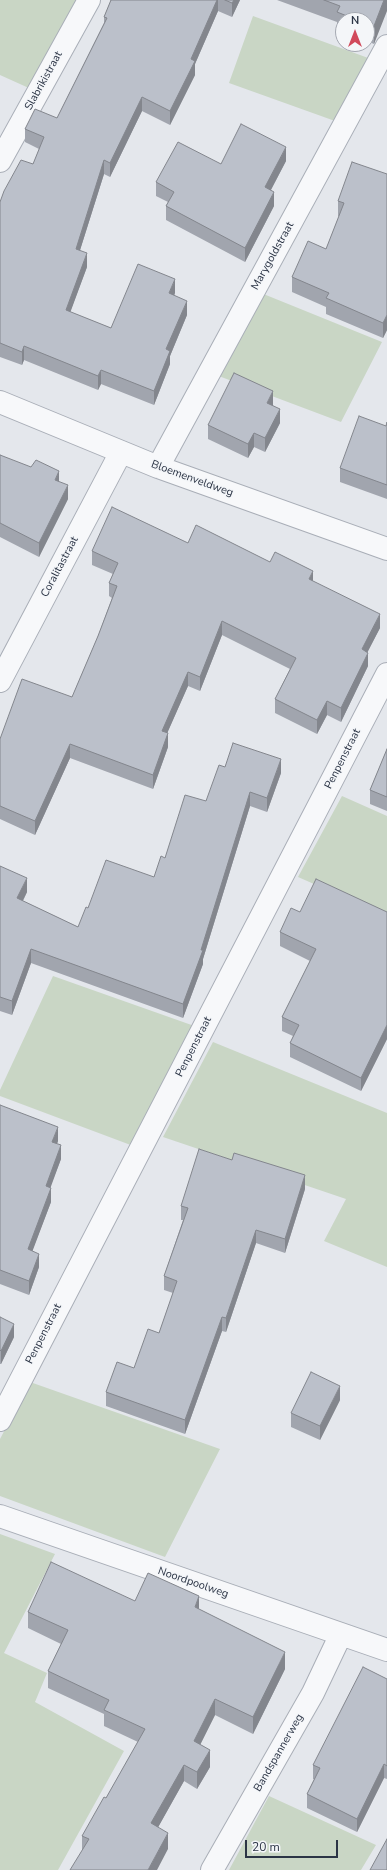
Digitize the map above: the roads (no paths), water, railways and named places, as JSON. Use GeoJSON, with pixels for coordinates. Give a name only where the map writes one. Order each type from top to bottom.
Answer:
{"type":"FeatureCollection","features":[{"type":"Feature","properties":{"kind":"street","name":"Slabrikistraat"},"geometry":{"type":"LineString","coordinates":[[0,161],[89,0]]}},
{"type":"Feature","properties":{"kind":"street","name":"Marygoldstraat"},"geometry":{"type":"LineString","coordinates":[[158,467],[387,46]]}},
{"type":"Feature","properties":{"kind":"street","name":"Bloemenveldweg"},"geometry":{"type":"LineString","coordinates":[[0,402],[158,467],[387,549]]}},
{"type":"Feature","properties":{"kind":"street","name":"Coralitastraat"},"geometry":{"type":"LineString","coordinates":[[0,681],[121,452]]}},
{"type":"Feature","properties":{"kind":"street","name":"Penpenstraat"},"geometry":{"type":"LineString","coordinates":[[0,1420],[387,674]]}},
{"type":"Feature","properties":{"kind":"street","name":"Noordpoolweg"},"geometry":{"type":"LineString","coordinates":[[0,1516],[387,1650]]}},
{"type":"Feature","properties":{"kind":"street","name":"Bandspannerweg"},"geometry":{"type":"LineString","coordinates":[[212,1870],[313,1693],[341,1634]]}}]}
